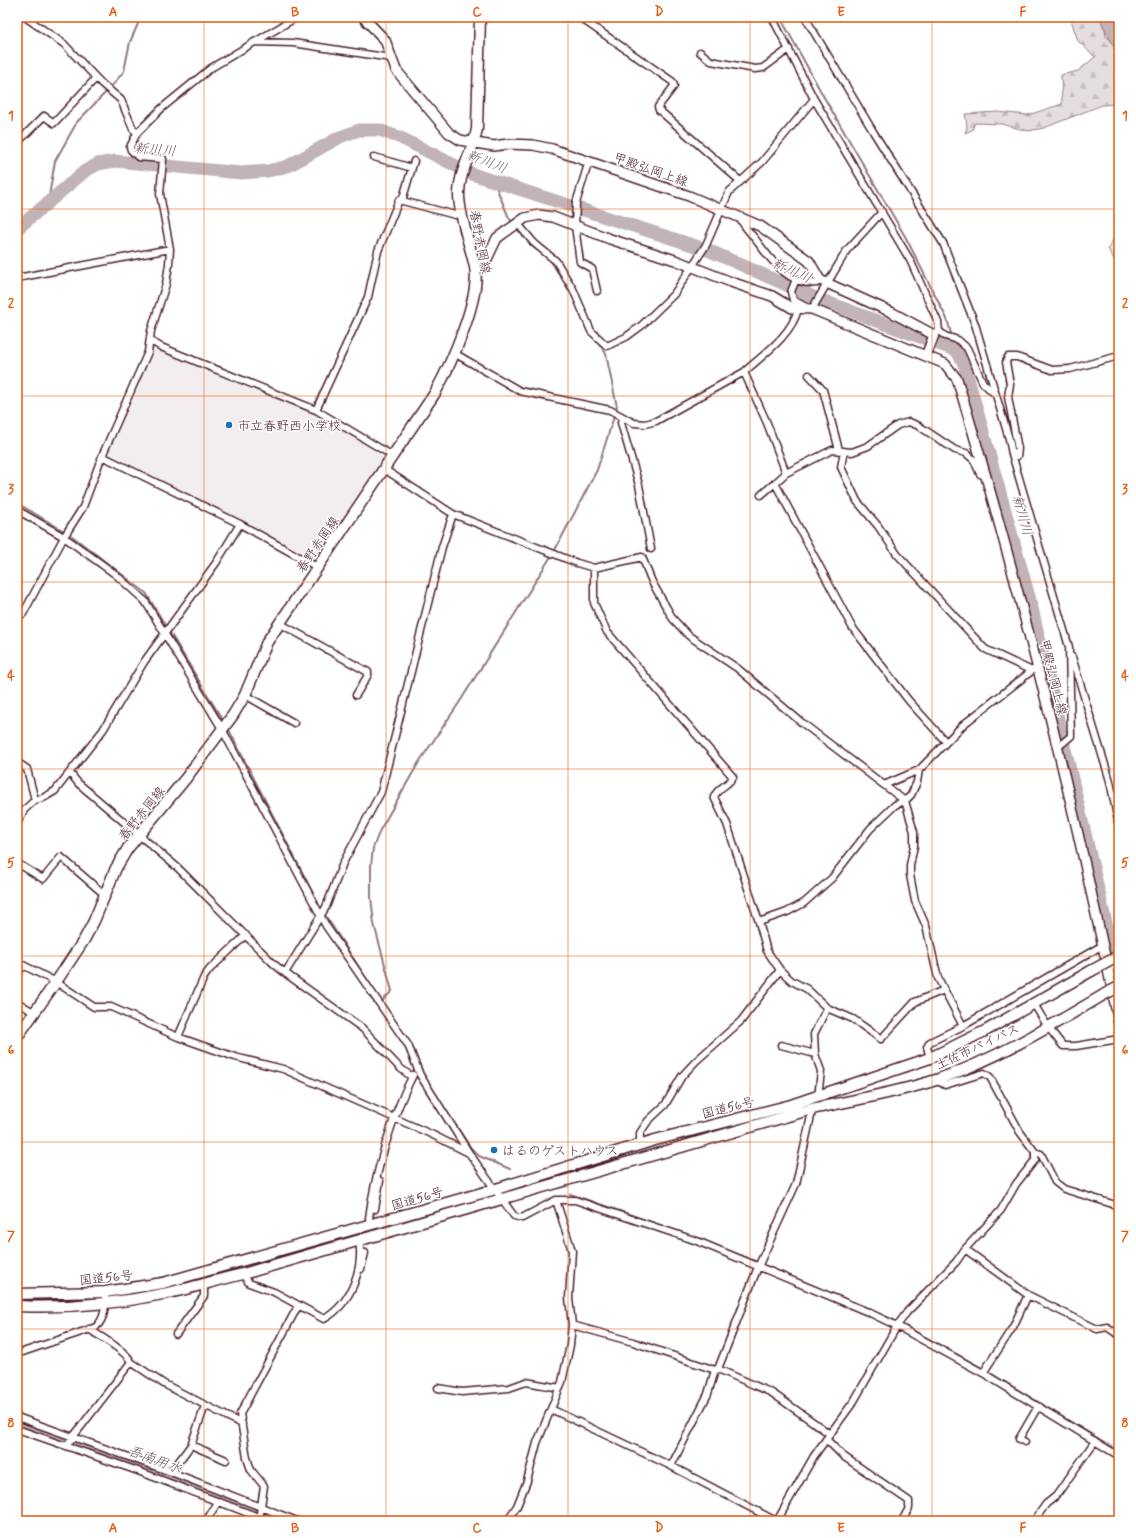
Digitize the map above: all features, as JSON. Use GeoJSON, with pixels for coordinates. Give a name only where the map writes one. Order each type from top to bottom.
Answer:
{"type":"FeatureCollection","features":[{"type":"Feature","properties":{"kind":"main road","name":"甲殿弘岡上線"},"geometry":{"type":"LineString","coordinates":[[363,17],[388,46],[390,58],[396,70],[449,133],[460,140],[494,146],[508,144],[533,145],[552,149],[721,208],[760,226],[809,261],[824,282]]}},
{"type":"Feature","properties":{"kind":"main road","name":"春野赤岡線"},"geometry":{"type":"LineString","coordinates":[[17,1037],[84,940],[116,868],[139,835],[186,778],[233,715],[245,695],[266,642],[393,456],[446,375],[475,290],[475,269],[461,213],[459,196],[462,174],[475,143],[477,129],[480,17]]}},
{"type":"Feature","properties":{"kind":"main road","name":"甲殿弘岡上線"},"geometry":{"type":"LineString","coordinates":[[475,269],[486,261],[497,238],[525,218],[539,215],[553,217],[610,239],[675,260],[772,296],[945,364],[957,379],[987,476],[1035,669],[1058,747],[1105,949],[1119,1024]]}},
{"type":"Feature","properties":{"kind":"main road"},"geometry":{"type":"LineString","coordinates":[[824,282],[937,333],[926,356]]}},
{"type":"Feature","properties":{"kind":"main road","name":"土佐市バイパス"},"geometry":{"type":"LineString","coordinates":[[819,1096],[930,1058],[987,1030],[1119,956]]}},
{"type":"Feature","properties":{"kind":"main road","name":"土佐市バイパス"},"geometry":{"type":"LineString","coordinates":[[812,1109],[892,1092],[936,1080],[979,1062],[1048,1027],[1119,987]]}},
{"type":"Feature","properties":{"kind":"main road","name":"国道56号"},"geometry":{"type":"LineString","coordinates":[[17,1294],[105,1292],[163,1283],[496,1189],[640,1144],[819,1096]]}},
{"type":"Feature","properties":{"kind":"main road","name":"国道56号"},"geometry":{"type":"LineString","coordinates":[[17,1306],[66,1306],[105,1303],[164,1294],[243,1274],[812,1109]]}},
{"type":"Feature","properties":{"kind":"street"},"geometry":{"type":"LineString","coordinates":[[25,17],[64,44],[102,84],[121,100],[133,129],[137,133]]}},
{"type":"Feature","properties":{"kind":"street"},"geometry":{"type":"LineString","coordinates":[[17,611],[23,614],[64,537],[83,507],[102,456],[148,352],[151,341],[151,331],[166,284],[170,249],[160,194],[164,161],[163,159],[138,157],[134,154],[130,147],[137,133],[162,108],[211,68],[298,17]]}},
{"type":"Feature","properties":{"kind":"street"},"geometry":{"type":"LineString","coordinates":[[579,17],[673,82],[674,86],[658,107],[659,110],[740,181]]}},
{"type":"Feature","properties":{"kind":"street"},"geometry":{"type":"LineString","coordinates":[[772,17],[814,98],[910,260],[938,322],[937,333],[958,340],[967,348],[983,383],[996,394]]}},
{"type":"Feature","properties":{"kind":"street"},"geometry":{"type":"LineString","coordinates":[[805,17],[870,126],[943,243],[974,324],[996,394],[1069,648],[1110,781],[1119,826]]}},
{"type":"Feature","properties":{"kind":"street"},"geometry":{"type":"LineString","coordinates":[[254,42],[293,43],[390,58]]}},
{"type":"Feature","properties":{"kind":"street"},"geometry":{"type":"LineString","coordinates":[[700,52],[711,61],[755,69],[763,68],[788,49]]}},
{"type":"Feature","properties":{"kind":"street"},"geometry":{"type":"LineString","coordinates":[[20,140],[44,116],[54,123],[96,78]]}},
{"type":"Feature","properties":{"kind":"street"},"geometry":{"type":"LineString","coordinates":[[515,225],[556,261],[573,289],[591,331],[607,346],[626,337],[663,306],[701,253],[721,208],[730,192],[762,162],[814,98]]}},
{"type":"Feature","properties":{"kind":"street"},"geometry":{"type":"LineString","coordinates":[[374,157],[412,168]]}},
{"type":"Feature","properties":{"kind":"street"},"geometry":{"type":"LineString","coordinates":[[402,201],[414,161]]}},
{"type":"Feature","properties":{"kind":"street"},"geometry":{"type":"LineString","coordinates":[[589,161],[576,203],[577,214],[575,226],[580,262],[592,269],[597,291]]}},
{"type":"Feature","properties":{"kind":"street"},"geometry":{"type":"LineString","coordinates":[[316,410],[368,296],[378,251],[399,200],[455,215],[461,213]]}},
{"type":"Feature","properties":{"kind":"street"},"geometry":{"type":"LineString","coordinates":[[454,353],[520,391],[610,410],[634,423],[646,424],[656,421],[744,372],[785,333],[805,309],[819,298],[824,282],[847,250],[882,212]]}},
{"type":"Feature","properties":{"kind":"street"},"geometry":{"type":"LineString","coordinates":[[738,216],[776,265],[786,274],[811,284],[824,282]]}},
{"type":"Feature","properties":{"kind":"street"},"geometry":{"type":"LineString","coordinates":[[17,278],[170,249]]}},
{"type":"Feature","properties":{"kind":"street"},"geometry":{"type":"LineString","coordinates":[[796,279],[791,292],[793,300],[805,309]]}},
{"type":"Feature","properties":{"kind":"street"},"geometry":{"type":"LineString","coordinates":[[151,341],[316,410],[393,456]]}},
{"type":"Feature","properties":{"kind":"street"},"geometry":{"type":"LineString","coordinates":[[1012,454],[1017,456],[1018,449],[1008,397],[1010,384],[1006,362],[1008,357],[1024,359],[1052,370],[1070,369],[1119,356]]}},
{"type":"Feature","properties":{"kind":"street"},"geometry":{"type":"LineString","coordinates":[[744,372],[767,423],[786,474]]}},
{"type":"Feature","properties":{"kind":"street"},"geometry":{"type":"LineString","coordinates":[[809,375],[823,390],[842,450],[841,467],[856,501],[878,526],[897,554],[985,649],[1035,669]]}},
{"type":"Feature","properties":{"kind":"street"},"geometry":{"type":"LineString","coordinates":[[621,416],[621,423],[639,485],[651,549]]}},
{"type":"Feature","properties":{"kind":"street"},"geometry":{"type":"LineString","coordinates":[[761,495],[786,474],[832,450],[852,452],[868,446],[898,425],[909,422],[919,426],[955,450],[966,453],[974,460],[980,474],[987,476]]}},
{"type":"Feature","properties":{"kind":"street"},"geometry":{"type":"LineString","coordinates":[[102,456],[240,524],[317,568]]}},
{"type":"Feature","properties":{"kind":"street"},"geometry":{"type":"LineString","coordinates":[[384,469],[453,514],[594,568],[642,556],[652,582],[670,613],[689,636],[737,668],[800,722],[905,801],[914,832],[914,846],[910,876],[915,901],[926,926],[938,978],[963,1026]]}},
{"type":"Feature","properties":{"kind":"street"},"geometry":{"type":"LineString","coordinates":[[774,483],[852,627],[909,701],[946,742]]}},
{"type":"Feature","properties":{"kind":"street"},"geometry":{"type":"LineString","coordinates":[[17,510],[64,537],[136,592],[145,601],[222,729],[330,932],[408,1045],[417,1069],[469,1153],[514,1216],[522,1218],[556,1200],[575,1200],[697,1241],[897,1326],[983,1373],[1119,1456]]}},
{"type":"Feature","properties":{"kind":"street"},"geometry":{"type":"LineString","coordinates":[[285,973],[326,906],[343,863],[381,792],[442,547],[453,514]]}},
{"type":"Feature","properties":{"kind":"street"},"geometry":{"type":"LineString","coordinates":[[17,823],[24,810],[35,800],[55,792],[103,730],[141,667],[216,563],[240,524]]}},
{"type":"Feature","properties":{"kind":"street"},"geometry":{"type":"LineString","coordinates":[[594,568],[594,603],[607,632],[733,777],[731,782],[716,793],[714,797],[727,824],[759,922],[766,951],[780,970],[792,981],[807,989],[827,1008],[853,1019],[881,1039],[915,1002],[944,990]]}},
{"type":"Feature","properties":{"kind":"street"},"geometry":{"type":"LineString","coordinates":[[279,623],[368,672],[368,675],[356,695]]}},
{"type":"Feature","properties":{"kind":"street"},"geometry":{"type":"LineString","coordinates":[[1058,747],[1071,736],[1069,648]]}},
{"type":"Feature","properties":{"kind":"street"},"geometry":{"type":"LineString","coordinates":[[884,785],[919,770],[964,724],[1035,669]]}},
{"type":"Feature","properties":{"kind":"street"},"geometry":{"type":"LineString","coordinates":[[245,695],[294,723]]}},
{"type":"Feature","properties":{"kind":"street"},"geometry":{"type":"LineString","coordinates":[[17,762],[27,769],[35,800]]}},
{"type":"Feature","properties":{"kind":"street"},"geometry":{"type":"LineString","coordinates":[[759,922],[787,912],[804,903],[832,878],[870,829],[895,805],[905,801],[911,795],[917,782],[919,770]]}},
{"type":"Feature","properties":{"kind":"street"},"geometry":{"type":"LineString","coordinates":[[70,772],[78,783],[178,868],[285,973],[362,1028],[400,1068],[412,1077]]}},
{"type":"Feature","properties":{"kind":"street"},"geometry":{"type":"LineString","coordinates":[[17,863],[43,879],[62,857],[105,895]]}},
{"type":"Feature","properties":{"kind":"street"},"geometry":{"type":"LineString","coordinates":[[178,1037],[204,977],[210,969],[246,935]]}},
{"type":"Feature","properties":{"kind":"street"},"geometry":{"type":"LineString","coordinates":[[930,1058],[927,1047],[930,1042],[963,1026],[1105,949],[1119,974]]}},
{"type":"Feature","properties":{"kind":"street"},"geometry":{"type":"LineString","coordinates":[[17,975],[23,965],[56,982],[94,1008],[111,1007],[178,1037],[235,1057],[283,1069],[395,1118],[469,1153]]}},
{"type":"Feature","properties":{"kind":"street"},"geometry":{"type":"LineString","coordinates":[[640,1144],[640,1133],[648,1121],[665,1105],[682,1076],[696,1061],[741,1021],[780,970]]}},
{"type":"Feature","properties":{"kind":"street"},"geometry":{"type":"LineString","coordinates":[[17,1002],[35,1013]]}},
{"type":"Feature","properties":{"kind":"street"},"geometry":{"type":"LineString","coordinates":[[1034,1004],[1062,1046],[1076,1046],[1119,1039]]}},
{"type":"Feature","properties":{"kind":"street"},"geometry":{"type":"LineString","coordinates":[[671,1466],[708,1394],[758,1267],[796,1184],[812,1109],[819,1096],[821,1071],[815,1054],[814,1034],[827,1008]]}},
{"type":"Feature","properties":{"kind":"street"},"geometry":{"type":"LineString","coordinates":[[781,1045],[815,1054]]}},
{"type":"Feature","properties":{"kind":"street"},"geometry":{"type":"LineString","coordinates":[[371,1224],[369,1218],[376,1179],[395,1118],[412,1077],[417,1069]]}},
{"type":"Feature","properties":{"kind":"street"},"geometry":{"type":"LineString","coordinates":[[936,1080],[945,1085],[984,1073],[990,1077],[1020,1132],[1035,1152],[1041,1154],[1055,1182],[1064,1189],[1119,1206]]}},
{"type":"Feature","properties":{"kind":"street"},"geometry":{"type":"LineString","coordinates":[[551,1409],[671,1466],[777,1521],[814,1456],[854,1401],[897,1326],[907,1312],[956,1262],[965,1249],[1001,1210],[1016,1184],[1035,1160],[1035,1152]]}},
{"type":"Feature","properties":{"kind":"street"},"geometry":{"type":"LineString","coordinates":[[374,1209],[380,1181],[376,1179]]}},
{"type":"Feature","properties":{"kind":"street"},"geometry":{"type":"LineString","coordinates":[[507,1521],[523,1493],[537,1443],[560,1388],[570,1345],[572,1325],[569,1298],[572,1250],[556,1200]]}},
{"type":"Feature","properties":{"kind":"street"},"geometry":{"type":"LineString","coordinates":[[243,1274],[249,1283],[274,1292],[298,1306],[324,1318],[332,1314],[352,1290],[356,1277],[360,1248],[359,1240]]}},
{"type":"Feature","properties":{"kind":"street"},"geometry":{"type":"LineString","coordinates":[[965,1249],[1028,1295],[1097,1329],[1107,1327],[1119,1335]]}},
{"type":"Feature","properties":{"kind":"street"},"geometry":{"type":"LineString","coordinates":[[356,1277],[359,1276],[365,1253]]}},
{"type":"Feature","properties":{"kind":"street"},"geometry":{"type":"LineString","coordinates":[[176,1334],[204,1296],[204,1284]]}},
{"type":"Feature","properties":{"kind":"street"},"geometry":{"type":"LineString","coordinates":[[17,1354],[96,1327],[101,1322],[105,1313],[105,1292]]}},
{"type":"Feature","properties":{"kind":"street"},"geometry":{"type":"LineString","coordinates":[[983,1373],[1013,1327],[1028,1295]]}},
{"type":"Feature","properties":{"kind":"street"},"geometry":{"type":"LineString","coordinates":[[260,1514],[264,1486],[251,1470],[240,1414],[298,1306]]}},
{"type":"Feature","properties":{"kind":"street"},"geometry":{"type":"LineString","coordinates":[[572,1325],[633,1342],[717,1370],[772,1393],[828,1436],[843,1456],[909,1501],[909,1508],[902,1521]]}},
{"type":"Feature","properties":{"kind":"street"},"geometry":{"type":"LineString","coordinates":[[89,1329],[120,1351],[130,1359],[131,1362],[164,1384],[242,1424]]}},
{"type":"Feature","properties":{"kind":"street"},"geometry":{"type":"LineString","coordinates":[[66,1446],[71,1437],[131,1362]]}},
{"type":"Feature","properties":{"kind":"street"},"geometry":{"type":"LineString","coordinates":[[438,1388],[462,1392],[509,1388],[526,1382],[560,1388]]}},
{"type":"Feature","properties":{"kind":"street"},"geometry":{"type":"LineString","coordinates":[[172,1472],[191,1445],[205,1406]]}},
{"type":"Feature","properties":{"kind":"street"},"geometry":{"type":"LineString","coordinates":[[1025,1442],[1019,1439],[1036,1410],[1040,1408]]}},
{"type":"Feature","properties":{"kind":"street"},"geometry":{"type":"LineString","coordinates":[[17,1417],[172,1472],[260,1514],[269,1521]]}},
{"type":"Feature","properties":{"kind":"street"},"geometry":{"type":"LineString","coordinates":[[17,1430],[66,1446],[218,1502],[260,1514],[298,1521]]}},
{"type":"Feature","properties":{"kind":"street"},"geometry":{"type":"LineString","coordinates":[[1034,1521],[1046,1504],[1056,1496],[1095,1441]]}},
{"type":"Feature","properties":{"kind":"street"},"geometry":{"type":"LineString","coordinates":[[191,1445],[226,1460]]}},
{"type":"Feature","properties":{"kind":"street"},"geometry":{"type":"LineString","coordinates":[[206,1521],[218,1502]]}},
{"type":"Feature","properties":{"kind":"shaded area"},"geometry":{"type":"Polygon","coordinates":[[[1099,17],[1119,17],[1119,58],[1099,17]]]}},
{"type":"Feature","properties":{"kind":"shaded area"},"geometry":{"type":"Polygon","coordinates":[[[153,348],[313,412],[386,458],[317,561],[244,521],[107,455],[153,348]]]}},
{"type":"Feature","properties":{"kind":"green space"},"geometry":{"type":"Polygon","coordinates":[[[1070,17],[1104,17],[1106,37],[1119,43],[1119,109],[1118,104],[1102,105],[1044,128],[1028,131],[1001,124],[975,123],[972,130],[965,133],[967,127],[965,114],[997,112],[1028,115],[1062,104],[1061,75],[1078,71],[1095,57],[1078,41],[1070,17]]]}},
{"type":"Feature","properties":{"kind":"green space"},"geometry":{"type":"Polygon","coordinates":[[[1119,228],[1119,283],[1116,263],[1108,249],[1119,228]]]}},
{"type":"Feature","properties":{"kind":"waterway"},"geometry":{"type":"LineString","coordinates":[[48,202],[55,161],[77,122],[112,86],[124,71],[130,42],[141,17]]}},
{"type":"Feature","properties":{"kind":"waterway"},"geometry":{"type":"LineString","coordinates":[[780,17],[825,99],[906,238],[947,319],[952,337]]}},
{"type":"Feature","properties":{"kind":"waterway","name":"新川川"},"geometry":{"type":"LineString","coordinates":[[17,229],[85,171],[98,164],[115,161],[241,173],[268,171],[288,166],[340,137],[359,130],[379,130],[401,138],[472,174],[708,250],[811,296],[957,351],[964,364],[1030,600],[1119,978]]}},
{"type":"Feature","properties":{"kind":"waterway"},"geometry":{"type":"LineString","coordinates":[[494,182],[509,218],[513,223]]}},
{"type":"Feature","properties":{"kind":"waterway"},"geometry":{"type":"LineString","coordinates":[[516,227],[534,248],[542,253]]}},
{"type":"Feature","properties":{"kind":"waterway"},"geometry":{"type":"LineString","coordinates":[[549,258],[573,297]]}},
{"type":"Feature","properties":{"kind":"waterway"},"geometry":{"type":"LineString","coordinates":[[583,319],[588,332]]}},
{"type":"Feature","properties":{"kind":"waterway"},"geometry":{"type":"LineString","coordinates":[[382,1001],[392,991],[374,924],[371,897],[371,866],[373,848],[380,830],[419,762],[459,703],[555,550],[597,470],[617,407],[606,354],[596,339]]}},
{"type":"Feature","properties":{"kind":"waterway","name":"新川川"},"geometry":{"type":"LineString","coordinates":[[953,341],[957,351]]}},
{"type":"Feature","properties":{"kind":"waterway"},"geometry":{"type":"LineString","coordinates":[[17,503],[64,531]]}},
{"type":"Feature","properties":{"kind":"waterway"},"geometry":{"type":"LineString","coordinates":[[72,536],[146,593],[165,625]]}},
{"type":"Feature","properties":{"kind":"waterway"},"geometry":{"type":"LineString","coordinates":[[169,631],[222,719]]}},
{"type":"Feature","properties":{"kind":"waterway"},"geometry":{"type":"LineString","coordinates":[[228,728],[318,903]]}},
{"type":"Feature","properties":{"kind":"waterway"},"geometry":{"type":"LineString","coordinates":[[325,915],[391,1016]]}},
{"type":"Feature","properties":{"kind":"waterway"},"geometry":{"type":"LineString","coordinates":[[410,1044],[415,1052]]}},
{"type":"Feature","properties":{"kind":"waterway"},"geometry":{"type":"LineString","coordinates":[[419,1063],[424,1076]]}},
{"type":"Feature","properties":{"kind":"waterway"},"geometry":{"type":"LineString","coordinates":[[442,1105],[471,1148],[479,1156],[510,1169]]}},
{"type":"Feature","properties":{"kind":"waterway"},"geometry":{"type":"LineString","coordinates":[[570,1194],[680,1232]]}},
{"type":"Feature","properties":{"kind":"waterway"},"geometry":{"type":"LineString","coordinates":[[709,1243],[754,1261]]}},
{"type":"Feature","properties":{"kind":"waterway"},"geometry":{"type":"LineString","coordinates":[[765,1266],[894,1320]]}},
{"type":"Feature","properties":{"kind":"waterway"},"geometry":{"type":"LineString","coordinates":[[905,1326],[980,1367]]}},
{"type":"Feature","properties":{"kind":"waterway"},"geometry":{"type":"LineString","coordinates":[[990,1373],[1119,1451]]}},
{"type":"Feature","properties":{"kind":"waterway","name":"吾南用水"},"geometry":{"type":"LineString","coordinates":[[17,1422],[285,1521]]}},
{"type":"Feature","properties":{"kind":"tunnel"},"geometry":{"type":"LineString","coordinates":[[365,1253],[375,1209]]}},
{"type":"Feature","properties":{"kind":"place","name":"市立春野西小学校"},"geometry":{"type":"Point","coordinates":[229,425]}},
{"type":"Feature","properties":{"kind":"place","name":"はるのゲストハウス"},"geometry":{"type":"Point","coordinates":[494,1150]}}]}
